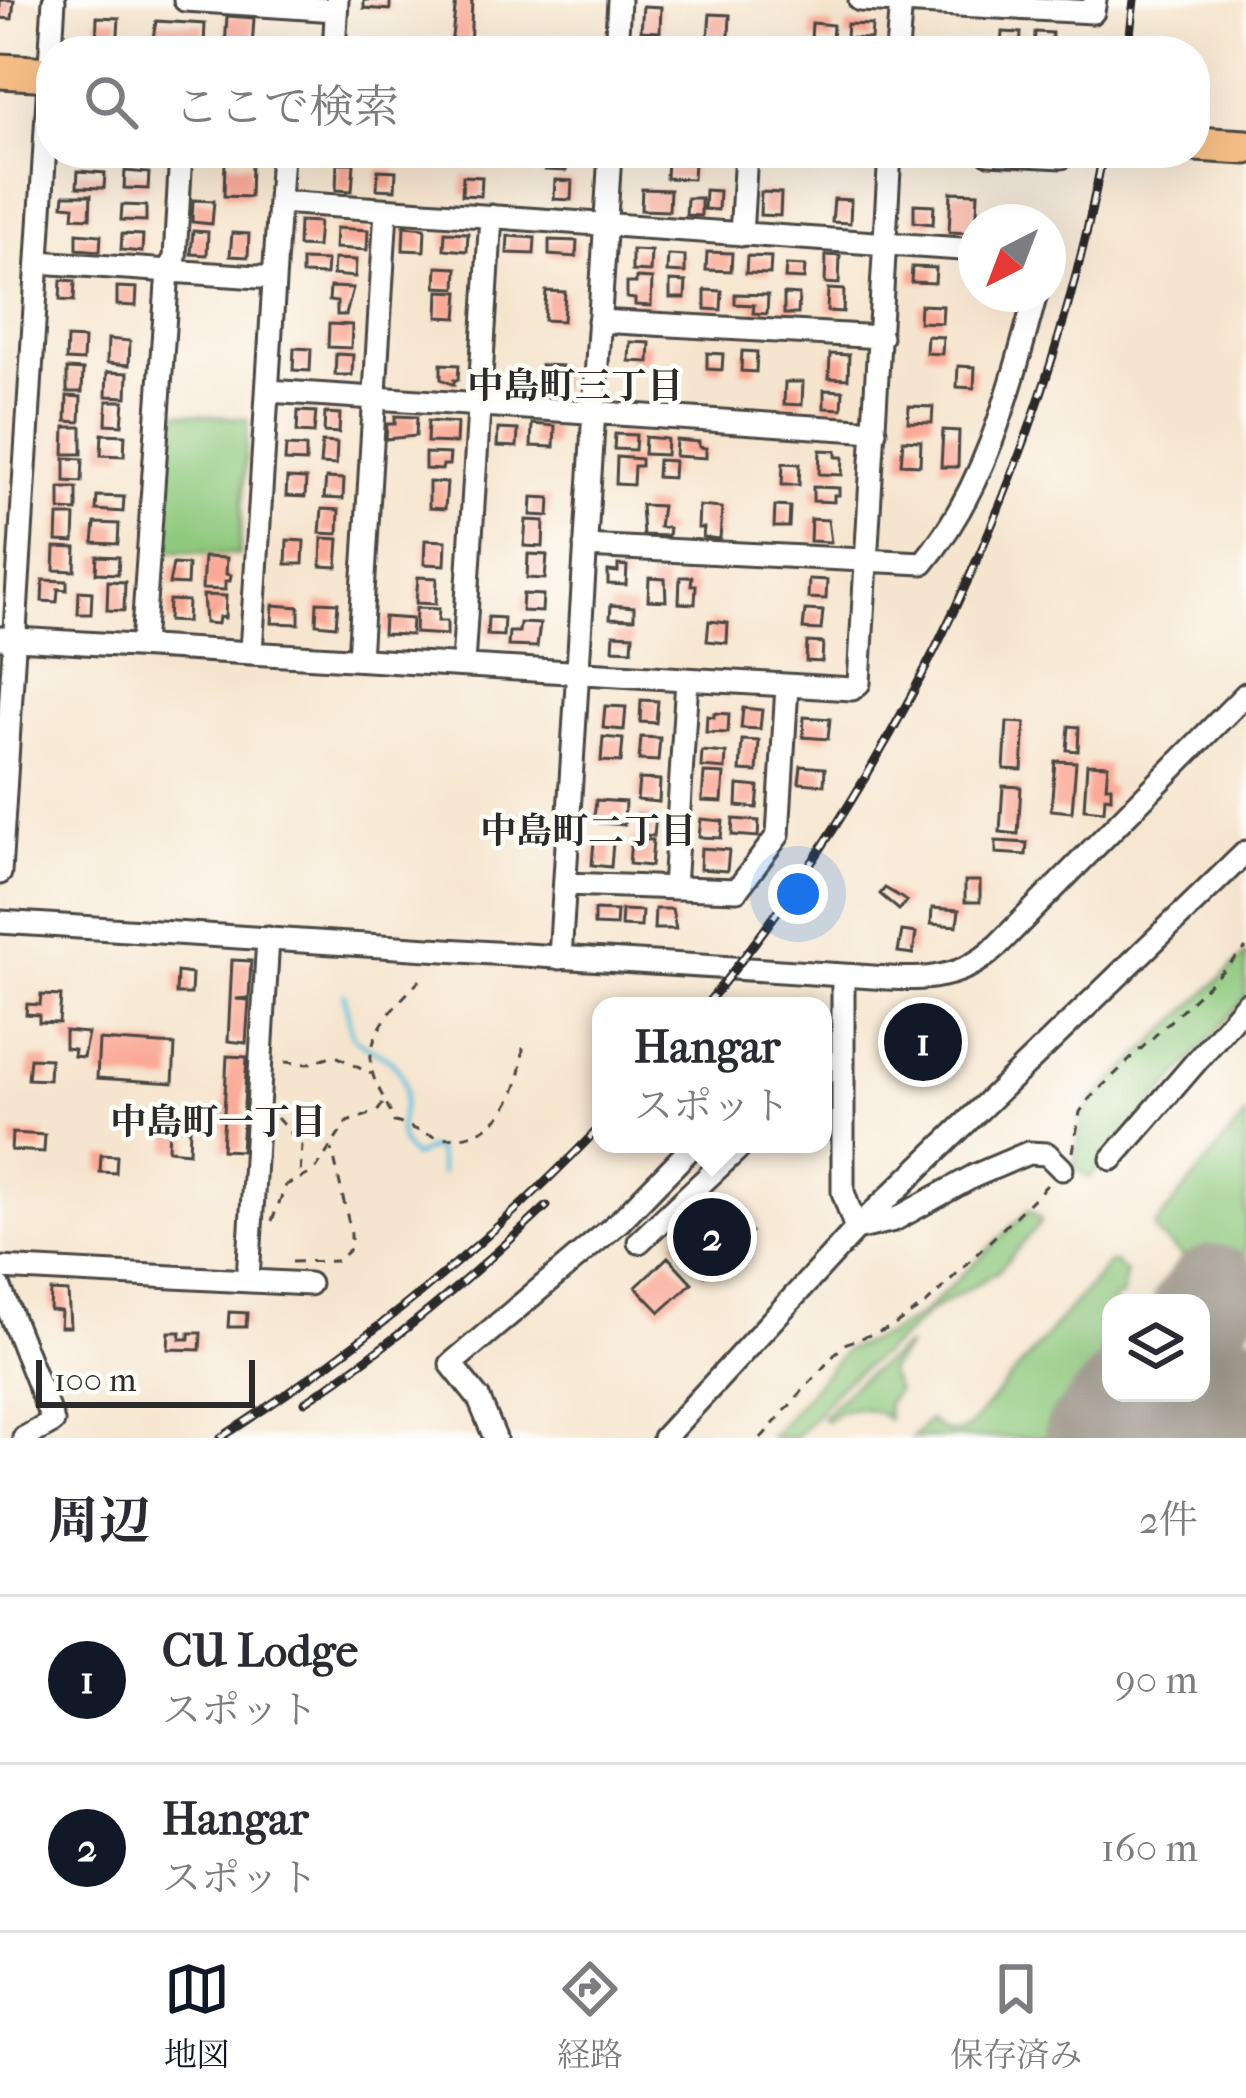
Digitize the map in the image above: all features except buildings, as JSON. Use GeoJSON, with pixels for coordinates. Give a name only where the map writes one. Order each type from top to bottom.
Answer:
{"type":"FeatureCollection","features":[{"type":"Feature","properties":{"kind":"highway"},"geometry":{"type":"LineString","coordinates":[[0,71],[36,73]]}},
{"type":"Feature","properties":{"kind":"highway"},"geometry":{"type":"LineString","coordinates":[[1210,145],[1246,147]]}},
{"type":"Feature","properties":{"kind":"street"},"geometry":{"type":"LineString","coordinates":[[52,36],[54,0]]}},
{"type":"Feature","properties":{"kind":"street"},"geometry":{"type":"LineString","coordinates":[[184,0],[336,5],[335,36]]}},
{"type":"Feature","properties":{"kind":"street"},"geometry":{"type":"LineString","coordinates":[[617,36],[619,0]]}},
{"type":"Feature","properties":{"kind":"street"},"geometry":{"type":"LineString","coordinates":[[860,0],[1094,12],[1094,0]]}},
{"type":"Feature","properties":{"kind":"street"},"geometry":{"type":"LineString","coordinates":[[898,36],[901,1]]}},
{"type":"Feature","properties":{"kind":"street"},"geometry":{"type":"LineString","coordinates":[[0,873],[7,638],[44,168]]}},
{"type":"Feature","properties":{"kind":"street"},"geometry":{"type":"LineString","coordinates":[[142,646],[168,270],[175,258],[181,168]]}},
{"type":"Feature","properties":{"kind":"street"},"geometry":{"type":"LineString","coordinates":[[251,652],[281,168]]}},
{"type":"Feature","properties":{"kind":"street"},"geometry":{"type":"LineString","coordinates":[[560,958],[609,168]]}},
{"type":"Feature","properties":{"kind":"street"},"geometry":{"type":"LineString","coordinates":[[741,235],[745,168]]}},
{"type":"Feature","properties":{"kind":"street"},"geometry":{"type":"LineString","coordinates":[[7,638],[852,689],[859,683],[889,168]]}},
{"type":"Feature","properties":{"kind":"street"},"geometry":{"type":"LineString","coordinates":[[279,202],[958,249]]}},
{"type":"Feature","properties":{"kind":"street"},"geometry":{"type":"LineString","coordinates":[[359,659],[386,210]]}},
{"type":"Feature","properties":{"kind":"street"},"geometry":{"type":"LineString","coordinates":[[463,665],[490,216]]}},
{"type":"Feature","properties":{"kind":"street"},"geometry":{"type":"LineString","coordinates":[[38,262],[274,278]]}},
{"type":"Feature","properties":{"kind":"street"},"geometry":{"type":"LineString","coordinates":[[585,546],[923,563],[973,487],[1031,312]]}},
{"type":"Feature","properties":{"kind":"street"},"geometry":{"type":"LineString","coordinates":[[599,321],[881,337]]}},
{"type":"Feature","properties":{"kind":"street"},"geometry":{"type":"LineString","coordinates":[[268,391],[875,431]]}},
{"type":"Feature","properties":{"kind":"street"},"geometry":{"type":"LineString","coordinates":[[674,888],[687,680]]}},
{"type":"Feature","properties":{"kind":"street"},"geometry":{"type":"LineString","coordinates":[[565,884],[737,890],[778,836],[787,686]]}},
{"type":"Feature","properties":{"kind":"street"},"geometry":{"type":"LineString","coordinates":[[0,922],[843,975],[950,976],[981,962],[1246,694]]}},
{"type":"Feature","properties":{"kind":"street"},"geometry":{"type":"LineString","coordinates":[[664,1438],[856,1229],[1246,852]]}},
{"type":"Feature","properties":{"kind":"street"},"geometry":{"type":"LineString","coordinates":[[248,1280],[268,938]]}},
{"type":"Feature","properties":{"kind":"street"},"geometry":{"type":"LineString","coordinates":[[843,975],[832,1050],[832,1110],[843,1192],[856,1229]]}},
{"type":"Feature","properties":{"kind":"street"},"geometry":{"type":"LineString","coordinates":[[1112,1160],[1246,1004]]}},
{"type":"Feature","properties":{"kind":"street"},"geometry":{"type":"LineString","coordinates":[[495,1438],[479,1399],[451,1364],[620,1221],[686,1153]]}},
{"type":"Feature","properties":{"kind":"street"},"geometry":{"type":"LineString","coordinates":[[639,1242],[733,1153]]}},
{"type":"Feature","properties":{"kind":"street"},"geometry":{"type":"LineString","coordinates":[[856,1229],[894,1220],[1028,1153],[1047,1154],[1062,1169]]}},
{"type":"Feature","properties":{"kind":"street"},"geometry":{"type":"LineString","coordinates":[[0,1268],[309,1284]]}},
{"type":"Feature","properties":{"kind":"street"},"geometry":{"type":"LineString","coordinates":[[0,1288],[53,1422],[24,1438]]}},
{"type":"Feature","properties":{"kind":"path"},"geometry":{"type":"LineString","coordinates":[[761,1438],[844,1344],[890,1328],[928,1303],[1062,1169],[1074,1148],[1081,1112],[1089,1099],[1246,948]]}},
{"type":"Feature","properties":{"kind":"path"},"geometry":{"type":"LineString","coordinates":[[421,980],[384,1020],[371,1055],[373,1075],[397,1122],[436,1137],[451,1137],[479,1131],[496,1121],[522,1079],[523,1042]]}},
{"type":"Feature","properties":{"kind":"path"},"geometry":{"type":"LineString","coordinates":[[285,1062],[308,1064],[334,1055],[373,1075]]}},
{"type":"Feature","properties":{"kind":"path"},"geometry":{"type":"LineString","coordinates":[[270,1222],[277,1215],[284,1188],[314,1172],[344,1125],[377,1112],[385,1100]]}},
{"type":"Feature","properties":{"kind":"path"},"geometry":{"type":"LineString","coordinates":[[275,1107],[282,1125],[302,1146],[300,1178]]}},
{"type":"Feature","properties":{"kind":"path"},"geometry":{"type":"LineString","coordinates":[[292,1262],[337,1261],[351,1248],[332,1148]]}},
{"type":"Feature","properties":{"kind":"green space"},"geometry":{"type":"Polygon","coordinates":[[[170,412],[248,419],[239,555],[162,550],[170,412]]]}},
{"type":"Feature","properties":{"kind":"green space"},"geometry":{"type":"Polygon","coordinates":[[[1246,954],[1246,997],[1089,1179],[1074,1166],[1082,1121],[1091,1102],[1246,954]]]}},
{"type":"Feature","properties":{"kind":"green space"},"geometry":{"type":"Polygon","coordinates":[[[1246,1115],[1246,1438],[1117,1438],[1147,1402],[1210,1402],[1210,1328],[1234,1300],[1154,1227],[1246,1115]]]}},
{"type":"Feature","properties":{"kind":"green space"},"geometry":{"type":"Polygon","coordinates":[[[1029,1210],[1042,1221],[997,1272],[928,1312],[842,1384],[796,1438],[770,1438],[845,1350],[886,1335],[923,1313],[1029,1210]]]}},
{"type":"Feature","properties":{"kind":"green space"},"geometry":{"type":"Polygon","coordinates":[[[1115,1262],[1126,1273],[1123,1293],[1102,1294],[1102,1346],[1092,1393],[1056,1438],[912,1438],[929,1420],[952,1432],[968,1428],[1109,1263],[1115,1262]]]}},
{"type":"Feature","properties":{"kind":"green space"},"geometry":{"type":"Polygon","coordinates":[[[908,1345],[888,1371],[897,1391],[887,1403],[888,1419],[857,1408],[827,1421],[822,1418],[853,1385],[908,1345]]]}},
{"type":"Feature","properties":{"kind":"waterway"},"geometry":{"type":"LineString","coordinates":[[344,994],[352,1036],[393,1063],[404,1081],[400,1126],[405,1147],[414,1157],[430,1148],[437,1151],[441,1174]]}},
{"type":"Feature","properties":{"kind":"runway"},"geometry":{"type":"LineString","coordinates":[[1210,1300],[1215,1294]]}},
{"type":"Feature","properties":{"kind":"runway"},"geometry":{"type":"LineString","coordinates":[[1201,1438],[1246,1385]]}},
{"type":"Feature","properties":{"kind":"runway"},"geometry":{"type":"LineString","coordinates":[[1093,1438],[1123,1402]]}},
{"type":"Feature","properties":{"kind":"railway"},"geometry":{"type":"LineString","coordinates":[[1130,36],[1134,0]]}},
{"type":"Feature","properties":{"kind":"railway"},"geometry":{"type":"LineString","coordinates":[[712,997],[842,815],[903,711],[957,604],[1045,381],[1078,267],[1100,168]]}},
{"type":"Feature","properties":{"kind":"railway"},"geometry":{"type":"LineString","coordinates":[[220,1438],[420,1293],[592,1135]]}},
{"type":"Feature","properties":{"kind":"railway"},"geometry":{"type":"LineString","coordinates":[[305,1402],[430,1309],[547,1206]]}},
{"type":"Feature","properties":{"kind":"place","name":"CU Lodge"},"geometry":{"type":"Point","coordinates":[923,1042]}},
{"type":"Feature","properties":{"kind":"place","name":"Hangar"},"geometry":{"type":"Point","coordinates":[712,1237]}},
{"type":"Feature","properties":{"kind":"district","name":"中島町三丁目"},"geometry":{"type":"Point","coordinates":[575,386]}},
{"type":"Feature","properties":{"kind":"district","name":"中島町二丁目"},"geometry":{"type":"Point","coordinates":[588,831]}},
{"type":"Feature","properties":{"kind":"district","name":"中島町一丁目"},"geometry":{"type":"Point","coordinates":[218,1122]}}]}
